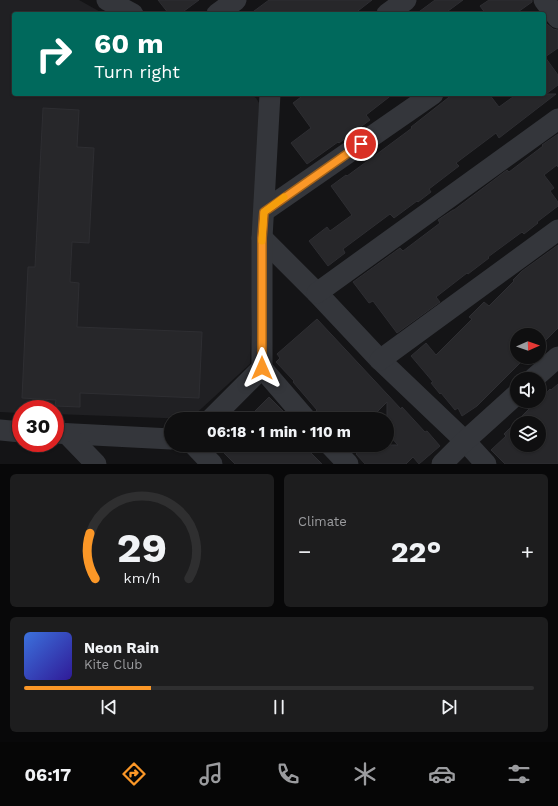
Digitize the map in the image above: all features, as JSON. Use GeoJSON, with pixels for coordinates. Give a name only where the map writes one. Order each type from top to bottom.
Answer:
{"type":"FeatureCollection","features":[{"type":"Feature","properties":{"kind":"street"},"geometry":{"type":"LineString","coordinates":[[108,0],[129,12]]}},
{"type":"Feature","properties":{"kind":"street"},"geometry":{"type":"LineString","coordinates":[[220,12],[236,0]]}},
{"type":"Feature","properties":{"kind":"street"},"geometry":{"type":"LineString","coordinates":[[390,12],[406,0]]}},
{"type":"Feature","properties":{"kind":"street"},"geometry":{"type":"LineString","coordinates":[[270,96],[262,238],[262,368],[300,412]]}},
{"type":"Feature","properties":{"kind":"street"},"geometry":{"type":"LineString","coordinates":[[264,212],[430,96]]}},
{"type":"Feature","properties":{"kind":"street"},"geometry":{"type":"LineString","coordinates":[[317,293],[558,119]]}},
{"type":"Feature","properties":{"kind":"street"},"geometry":{"type":"LineString","coordinates":[[380,360],[558,230]]}},
{"type":"Feature","properties":{"kind":"street"},"geometry":{"type":"LineString","coordinates":[[262,238],[317,293],[380,360],[465,441],[486,464]]}},
{"type":"Feature","properties":{"kind":"street"},"geometry":{"type":"LineString","coordinates":[[541,372],[558,357]]}},
{"type":"Feature","properties":{"kind":"street"},"geometry":{"type":"LineString","coordinates":[[218,412],[262,368]]}},
{"type":"Feature","properties":{"kind":"street"},"geometry":{"type":"LineString","coordinates":[[442,464],[510,400]]}},
{"type":"Feature","properties":{"kind":"street"},"geometry":{"type":"LineString","coordinates":[[0,430],[12,431]]}},
{"type":"Feature","properties":{"kind":"street"},"geometry":{"type":"LineString","coordinates":[[64,434],[164,439]]}},
{"type":"Feature","properties":{"kind":"street"},"geometry":{"type":"LineString","coordinates":[[64,437],[96,464]]}},
{"type":"Feature","properties":{"kind":"street"},"geometry":{"type":"LineString","coordinates":[[201,452],[212,464]]}},
{"type":"Feature","properties":{"kind":"street"},"geometry":{"type":"LineString","coordinates":[[337,452],[348,464]]}},
{"type":"Feature","properties":{"kind":"shaded area"},"geometry":{"type":"Polygon","coordinates":[[[0,0],[79,0],[100,12],[12,12],[12,96],[253,96],[259,103],[250,364],[198,412],[164,412],[164,418],[64,414],[64,400],[12,400],[12,413],[0,412],[0,0]]]}},
{"type":"Feature","properties":{"kind":"building"},"geometry":{"type":"Polygon","coordinates":[[[158,0],[199,0],[183,12],[167,12],[158,0]]]}},
{"type":"Feature","properties":{"kind":"building"},"geometry":{"type":"Polygon","coordinates":[[[269,0],[372,0],[357,12],[253,12],[269,0]]]}},
{"type":"Feature","properties":{"kind":"building"},"geometry":{"type":"Polygon","coordinates":[[[435,0],[463,0],[447,12],[419,12],[435,0]]]}},
{"type":"Feature","properties":{"kind":"building"},"geometry":{"type":"Polygon","coordinates":[[[489,0],[532,0],[532,2],[518,12],[484,12],[480,6],[489,0]]]}},
{"type":"Feature","properties":{"kind":"building"},"geometry":{"type":"Polygon","coordinates":[[[546,25],[558,30],[558,48],[546,56],[546,25]]]}},
{"type":"Feature","properties":{"kind":"building"},"geometry":{"type":"Polygon","coordinates":[[[546,58],[558,75],[558,85],[546,94],[546,58]]]}},
{"type":"Feature","properties":{"kind":"building"},"geometry":{"type":"Polygon","coordinates":[[[546,94],[556,94],[499,138],[496,133],[456,163],[459,166],[429,189],[431,192],[394,218],[390,214],[343,249],[345,253],[328,266],[309,241],[327,227],[330,231],[352,215],[331,186],[412,128],[411,127],[450,96],[491,96],[499,107],[514,96],[546,96],[546,94]]]}},
{"type":"Feature","properties":{"kind":"building"},"geometry":{"type":"Polygon","coordinates":[[[302,96],[390,96],[366,115],[370,120],[307,164],[291,143],[311,128],[293,103],[302,96]]]}},
{"type":"Feature","properties":{"kind":"building"},"geometry":{"type":"Polygon","coordinates":[[[43,108],[79,110],[77,147],[94,148],[89,243],[72,242],[70,282],[79,283],[77,327],[202,332],[199,398],[80,393],[80,407],[64,406],[64,400],[22,398],[28,267],[35,267],[43,108]]]}},
{"type":"Feature","properties":{"kind":"building"},"geometry":{"type":"Polygon","coordinates":[[[558,134],[558,167],[557,165],[544,175],[554,188],[550,191],[558,202],[558,206],[524,234],[522,232],[436,297],[440,302],[397,333],[373,301],[369,303],[353,282],[400,248],[403,251],[440,223],[438,220],[454,210],[507,170],[509,172],[558,134]]]}},
{"type":"Feature","properties":{"kind":"building"},"geometry":{"type":"Polygon","coordinates":[[[558,245],[558,328],[546,340],[546,328],[510,328],[510,364],[519,364],[477,406],[462,416],[458,408],[455,410],[441,393],[440,394],[431,383],[433,382],[411,356],[426,343],[436,355],[472,319],[469,317],[484,302],[489,306],[522,271],[558,245]]]}},
{"type":"Feature","properties":{"kind":"building"},"geometry":{"type":"Polygon","coordinates":[[[317,319],[401,409],[402,407],[440,446],[419,464],[413,457],[406,464],[365,464],[356,454],[358,452],[394,452],[394,445],[398,445],[394,441],[394,412],[387,412],[387,402],[377,412],[317,412],[317,410],[293,382],[294,381],[276,362],[280,358],[277,354],[317,319]]]}},
{"type":"Feature","properties":{"kind":"building"},"geometry":{"type":"Polygon","coordinates":[[[558,384],[558,464],[505,464],[491,450],[506,436],[504,434],[510,428],[510,452],[546,452],[546,416],[522,416],[530,408],[546,408],[546,393],[550,389],[551,390],[558,384]]]}},
{"type":"Feature","properties":{"kind":"building"},"geometry":{"type":"Polygon","coordinates":[[[269,397],[284,412],[254,412],[269,397]]]}},
{"type":"Feature","properties":{"kind":"building"},"geometry":{"type":"Polygon","coordinates":[[[223,452],[310,452],[322,464],[235,464],[223,452]]]}},
{"type":"Feature","properties":{"kind":"slow traffic"},"geometry":{"type":"LineString","coordinates":[[262,241],[264,212],[284,197]]}},
{"type":"Feature","properties":{"kind":"route"},"geometry":{"type":"LineString","coordinates":[[262,368],[262,238],[264,212],[361,144]]}}]}
